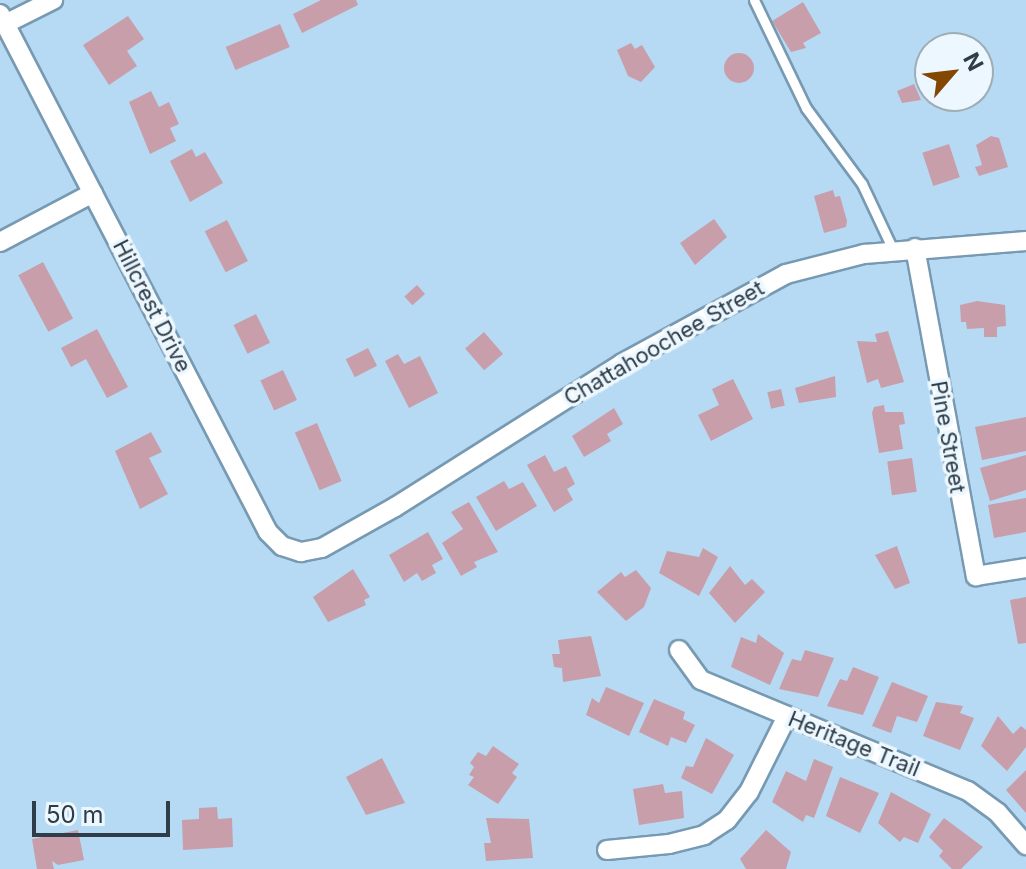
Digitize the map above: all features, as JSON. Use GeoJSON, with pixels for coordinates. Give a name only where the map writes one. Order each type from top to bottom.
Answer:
{"type":"FeatureCollection","features":[{"type":"Feature","properties":{"kind":"street"},"geometry":{"type":"LineString","coordinates":[[3,19],[53,0]]}},
{"type":"Feature","properties":{"kind":"street","name":"Hillcrest Drive"},"geometry":{"type":"LineString","coordinates":[[3,19],[268,532],[282,546],[301,552],[335,541]]}},
{"type":"Feature","properties":{"kind":"street"},"geometry":{"type":"LineString","coordinates":[[0,242],[93,193]]}},
{"type":"Feature","properties":{"kind":"street","name":"Chattahoochee Street"},"geometry":{"type":"LineString","coordinates":[[335,541],[748,291],[817,264],[893,250],[1026,241]]}},
{"type":"Feature","properties":{"kind":"street","name":"Pine Street"},"geometry":{"type":"LineString","coordinates":[[915,248],[976,576],[1026,568]]}},
{"type":"Feature","properties":{"kind":"street","name":"Heritage Trail"},"geometry":{"type":"LineString","coordinates":[[679,650],[701,680],[968,791],[998,813],[1026,845]]}},
{"type":"Feature","properties":{"kind":"street"},"geometry":{"type":"LineString","coordinates":[[607,850],[669,844],[704,835],[727,820],[749,792],[787,716]]}},
{"type":"Feature","properties":{"kind":"lane"},"geometry":{"type":"LineString","coordinates":[[754,0],[806,108],[862,184],[893,250]]}},
{"type":"Feature","properties":{"kind":"building"},"geometry":{"type":"Polygon","coordinates":[[[321,0],[356,0],[358,5],[302,33],[293,14],[321,0]]]}},
{"type":"Feature","properties":{"kind":"building"},"geometry":{"type":"Polygon","coordinates":[[[803,2],[821,33],[803,43],[806,48],[791,52],[772,21],[803,2]]]}},
{"type":"Feature","properties":{"kind":"building"},"geometry":{"type":"Polygon","coordinates":[[[128,16],[144,39],[127,51],[137,66],[109,85],[83,45],[128,16]]]}},
{"type":"Feature","properties":{"kind":"building"},"geometry":{"type":"Polygon","coordinates":[[[280,24],[290,47],[235,70],[226,47],[280,24]]]}},
{"type":"Feature","properties":{"kind":"building"},"geometry":{"type":"Polygon","coordinates":[[[631,43],[635,49],[642,45],[655,67],[641,82],[628,76],[617,50],[631,43]]]}},
{"type":"Feature","properties":{"kind":"building"},"geometry":{"type":"Polygon","coordinates":[[[739,53],[745,54],[753,62],[753,74],[745,82],[739,83],[733,82],[725,74],[724,68],[725,62],[733,54],[739,53]]]}},
{"type":"Feature","properties":{"kind":"building"},"geometry":{"type":"Polygon","coordinates":[[[914,84],[914,101],[902,103],[897,91],[914,84]]]}},
{"type":"Feature","properties":{"kind":"building"},"geometry":{"type":"Polygon","coordinates":[[[151,91],[159,107],[169,102],[179,124],[170,128],[176,141],[150,154],[129,102],[151,91]]]}},
{"type":"Feature","properties":{"kind":"building"},"geometry":{"type":"Polygon","coordinates":[[[991,136],[999,138],[1008,167],[979,176],[975,167],[982,165],[976,145],[991,136]]]}},
{"type":"Feature","properties":{"kind":"building"},"geometry":{"type":"Polygon","coordinates":[[[949,144],[960,177],[933,186],[922,153],[949,144]]]}},
{"type":"Feature","properties":{"kind":"building"},"geometry":{"type":"Polygon","coordinates":[[[192,149],[196,157],[205,152],[223,183],[190,202],[170,161],[192,149]]]}},
{"type":"Feature","properties":{"kind":"building"},"geometry":{"type":"Polygon","coordinates":[[[833,190],[835,197],[840,196],[846,227],[824,233],[814,196],[833,190]]]}},
{"type":"Feature","properties":{"kind":"building"},"geometry":{"type":"Polygon","coordinates":[[[714,219],[727,237],[695,265],[680,243],[714,219]]]}},
{"type":"Feature","properties":{"kind":"building"},"geometry":{"type":"Polygon","coordinates":[[[227,220],[248,261],[226,272],[205,231],[227,220]]]}},
{"type":"Feature","properties":{"kind":"building"},"geometry":{"type":"Polygon","coordinates":[[[43,262],[73,319],[48,332],[18,275],[43,262]]]}},
{"type":"Feature","properties":{"kind":"building"},"geometry":{"type":"Polygon","coordinates":[[[417,285],[425,294],[412,305],[404,296],[417,285]]]}},
{"type":"Feature","properties":{"kind":"building"},"geometry":{"type":"Polygon","coordinates":[[[977,301],[1005,305],[1006,326],[997,327],[997,337],[984,337],[984,328],[967,329],[966,322],[961,322],[960,305],[977,301]]]}},
{"type":"Feature","properties":{"kind":"building"},"geometry":{"type":"Polygon","coordinates":[[[256,314],[270,343],[248,354],[234,325],[256,314]]]}},
{"type":"Feature","properties":{"kind":"building"},"geometry":{"type":"Polygon","coordinates":[[[97,329],[128,387],[107,398],[86,359],[71,367],[61,348],[97,329]]]}},
{"type":"Feature","properties":{"kind":"building"},"geometry":{"type":"Polygon","coordinates":[[[888,331],[904,382],[881,388],[878,379],[867,383],[857,341],[877,342],[875,334],[888,331]]]}},
{"type":"Feature","properties":{"kind":"building"},"geometry":{"type":"Polygon","coordinates":[[[484,332],[503,354],[484,370],[465,348],[484,332]]]}},
{"type":"Feature","properties":{"kind":"building"},"geometry":{"type":"Polygon","coordinates":[[[368,348],[377,366],[355,377],[346,359],[368,348]]]}},
{"type":"Feature","properties":{"kind":"building"},"geometry":{"type":"Polygon","coordinates":[[[398,354],[404,364],[420,356],[438,393],[409,408],[385,361],[398,354]]]}},
{"type":"Feature","properties":{"kind":"building"},"geometry":{"type":"Polygon","coordinates":[[[283,370],[297,400],[274,410],[260,381],[283,370]]]}},
{"type":"Feature","properties":{"kind":"building"},"geometry":{"type":"Polygon","coordinates":[[[835,376],[836,397],[799,403],[795,388],[835,376]]]}},
{"type":"Feature","properties":{"kind":"building"},"geometry":{"type":"Polygon","coordinates":[[[733,379],[753,419],[711,441],[698,415],[719,405],[712,389],[733,379]]]}},
{"type":"Feature","properties":{"kind":"building"},"geometry":{"type":"Polygon","coordinates":[[[781,389],[785,406],[771,409],[767,392],[781,389]]]}},
{"type":"Feature","properties":{"kind":"building"},"geometry":{"type":"Polygon","coordinates":[[[884,405],[885,412],[903,412],[905,424],[899,425],[903,449],[879,453],[872,413],[874,407],[884,405]]]}},
{"type":"Feature","properties":{"kind":"building"},"geometry":{"type":"Polygon","coordinates":[[[614,408],[623,424],[607,434],[611,441],[584,457],[572,436],[614,408]]]}},
{"type":"Feature","properties":{"kind":"building"},"geometry":{"type":"Polygon","coordinates":[[[1026,417],[1026,451],[982,460],[975,427],[1026,417]]]}},
{"type":"Feature","properties":{"kind":"building"},"geometry":{"type":"Polygon","coordinates":[[[317,423],[342,481],[320,490],[295,432],[317,423]]]}},
{"type":"Feature","properties":{"kind":"building"},"geometry":{"type":"Polygon","coordinates":[[[151,432],[162,452],[149,458],[168,494],[140,509],[115,451],[151,432]]]}},
{"type":"Feature","properties":{"kind":"building"},"geometry":{"type":"Polygon","coordinates":[[[545,455],[554,472],[566,466],[575,484],[567,489],[573,500],[554,512],[527,465],[545,455]]]}},
{"type":"Feature","properties":{"kind":"building"},"geometry":{"type":"Polygon","coordinates":[[[1026,455],[1026,490],[990,501],[980,468],[1026,455]]]}},
{"type":"Feature","properties":{"kind":"building"},"geometry":{"type":"Polygon","coordinates":[[[912,458],[917,492],[892,495],[887,461],[912,458]]]}},
{"type":"Feature","properties":{"kind":"building"},"geometry":{"type":"Polygon","coordinates":[[[504,481],[509,489],[523,482],[537,506],[496,531],[476,497],[504,481]]]}},
{"type":"Feature","properties":{"kind":"building"},"geometry":{"type":"Polygon","coordinates":[[[1026,498],[1026,532],[994,538],[988,505],[1026,498]]]}},
{"type":"Feature","properties":{"kind":"building"},"geometry":{"type":"Polygon","coordinates":[[[469,502],[498,552],[474,562],[477,567],[461,576],[442,543],[463,529],[451,512],[469,502]]]}},
{"type":"Feature","properties":{"kind":"building"},"geometry":{"type":"Polygon","coordinates":[[[428,532],[443,559],[432,565],[436,573],[422,581],[417,573],[404,582],[389,555],[428,532]]]}},
{"type":"Feature","properties":{"kind":"building"},"geometry":{"type":"Polygon","coordinates":[[[897,546],[910,583],[895,589],[875,555],[897,546]]]}},
{"type":"Feature","properties":{"kind":"building"},"geometry":{"type":"Polygon","coordinates":[[[703,548],[718,557],[699,596],[659,573],[667,551],[699,557],[703,548]]]}},
{"type":"Feature","properties":{"kind":"building"},"geometry":{"type":"Polygon","coordinates":[[[730,566],[745,585],[752,579],[765,592],[735,623],[709,593],[730,566]]]}},
{"type":"Feature","properties":{"kind":"building"},"geometry":{"type":"Polygon","coordinates":[[[353,569],[370,597],[364,600],[366,605],[328,622],[313,597],[353,569]]]}},
{"type":"Feature","properties":{"kind":"building"},"geometry":{"type":"Polygon","coordinates":[[[636,570],[651,588],[644,607],[626,621],[597,592],[621,572],[625,577],[636,570]]]}},
{"type":"Feature","properties":{"kind":"building"},"geometry":{"type":"Polygon","coordinates":[[[1026,597],[1026,643],[1018,644],[1010,600],[1026,597]]]}},
{"type":"Feature","properties":{"kind":"building"},"geometry":{"type":"Polygon","coordinates":[[[758,634],[784,653],[770,685],[731,667],[741,637],[756,643],[758,634]]]}},
{"type":"Feature","properties":{"kind":"building"},"geometry":{"type":"Polygon","coordinates":[[[591,636],[601,676],[563,682],[562,668],[554,667],[552,654],[560,654],[558,640],[591,636]]]}},
{"type":"Feature","properties":{"kind":"building"},"geometry":{"type":"Polygon","coordinates":[[[805,650],[834,658],[818,697],[779,689],[792,659],[801,661],[805,650]]]}},
{"type":"Feature","properties":{"kind":"building"},"geometry":{"type":"Polygon","coordinates":[[[853,667],[879,677],[863,715],[827,706],[840,679],[847,681],[853,667]]]}},
{"type":"Feature","properties":{"kind":"building"},"geometry":{"type":"Polygon","coordinates":[[[892,682],[928,696],[917,722],[897,716],[891,733],[872,726],[892,682]]]}},
{"type":"Feature","properties":{"kind":"building"},"geometry":{"type":"Polygon","coordinates":[[[606,687],[644,703],[629,736],[586,715],[592,698],[599,703],[606,687]]]}},
{"type":"Feature","properties":{"kind":"building"},"geometry":{"type":"Polygon","coordinates":[[[654,699],[685,712],[683,719],[695,725],[686,743],[671,737],[668,746],[639,732],[654,699]]]}},
{"type":"Feature","properties":{"kind":"building"},"geometry":{"type":"Polygon","coordinates":[[[936,702],[963,706],[960,713],[974,718],[960,750],[923,736],[936,702]]]}},
{"type":"Feature","properties":{"kind":"building"},"geometry":{"type":"Polygon","coordinates":[[[998,716],[1013,734],[1021,726],[1026,730],[1026,747],[1007,771],[981,746],[998,716]]]}},
{"type":"Feature","properties":{"kind":"building"},"geometry":{"type":"Polygon","coordinates":[[[706,738],[734,755],[712,794],[681,778],[686,766],[693,767],[706,738]]]}},
{"type":"Feature","properties":{"kind":"building"},"geometry":{"type":"Polygon","coordinates":[[[493,746],[519,764],[512,773],[517,777],[498,804],[468,785],[474,777],[469,775],[474,767],[470,763],[478,752],[486,756],[493,746]]]}},
{"type":"Feature","properties":{"kind":"building"},"geometry":{"type":"Polygon","coordinates":[[[382,758],[405,803],[366,815],[346,777],[382,758]]]}},
{"type":"Feature","properties":{"kind":"building"},"geometry":{"type":"Polygon","coordinates":[[[814,759],[833,767],[814,818],[806,815],[803,822],[772,802],[786,771],[806,781],[814,759]]]}},
{"type":"Feature","properties":{"kind":"building"},"geometry":{"type":"Polygon","coordinates":[[[1026,770],[1026,813],[1006,790],[1026,770]]]}},
{"type":"Feature","properties":{"kind":"building"},"geometry":{"type":"Polygon","coordinates":[[[840,777],[879,793],[860,833],[826,816],[840,777]]]}},
{"type":"Feature","properties":{"kind":"building"},"geometry":{"type":"Polygon","coordinates":[[[663,784],[665,793],[682,791],[684,818],[639,825],[633,789],[663,784]]]}},
{"type":"Feature","properties":{"kind":"building"},"geometry":{"type":"Polygon","coordinates":[[[891,792],[931,814],[918,843],[904,837],[900,842],[878,823],[891,792]]]}},
{"type":"Feature","properties":{"kind":"building"},"geometry":{"type":"Polygon","coordinates":[[[217,807],[218,819],[232,818],[233,847],[183,850],[182,820],[199,819],[199,808],[217,807]]]}},
{"type":"Feature","properties":{"kind":"building"},"geometry":{"type":"Polygon","coordinates":[[[486,818],[529,819],[533,858],[486,861],[484,843],[491,843],[486,818]]]}},
{"type":"Feature","properties":{"kind":"building"},"geometry":{"type":"Polygon","coordinates":[[[944,818],[983,847],[961,869],[952,869],[939,856],[943,851],[929,837],[944,818]]]}},
{"type":"Feature","properties":{"kind":"building"},"geometry":{"type":"Polygon","coordinates":[[[78,830],[84,860],[58,865],[52,861],[54,869],[37,869],[32,839],[78,830]]]}},
{"type":"Feature","properties":{"kind":"building"},"geometry":{"type":"Polygon","coordinates":[[[766,830],[791,852],[786,869],[746,869],[740,859],[766,830]]]}}]}
